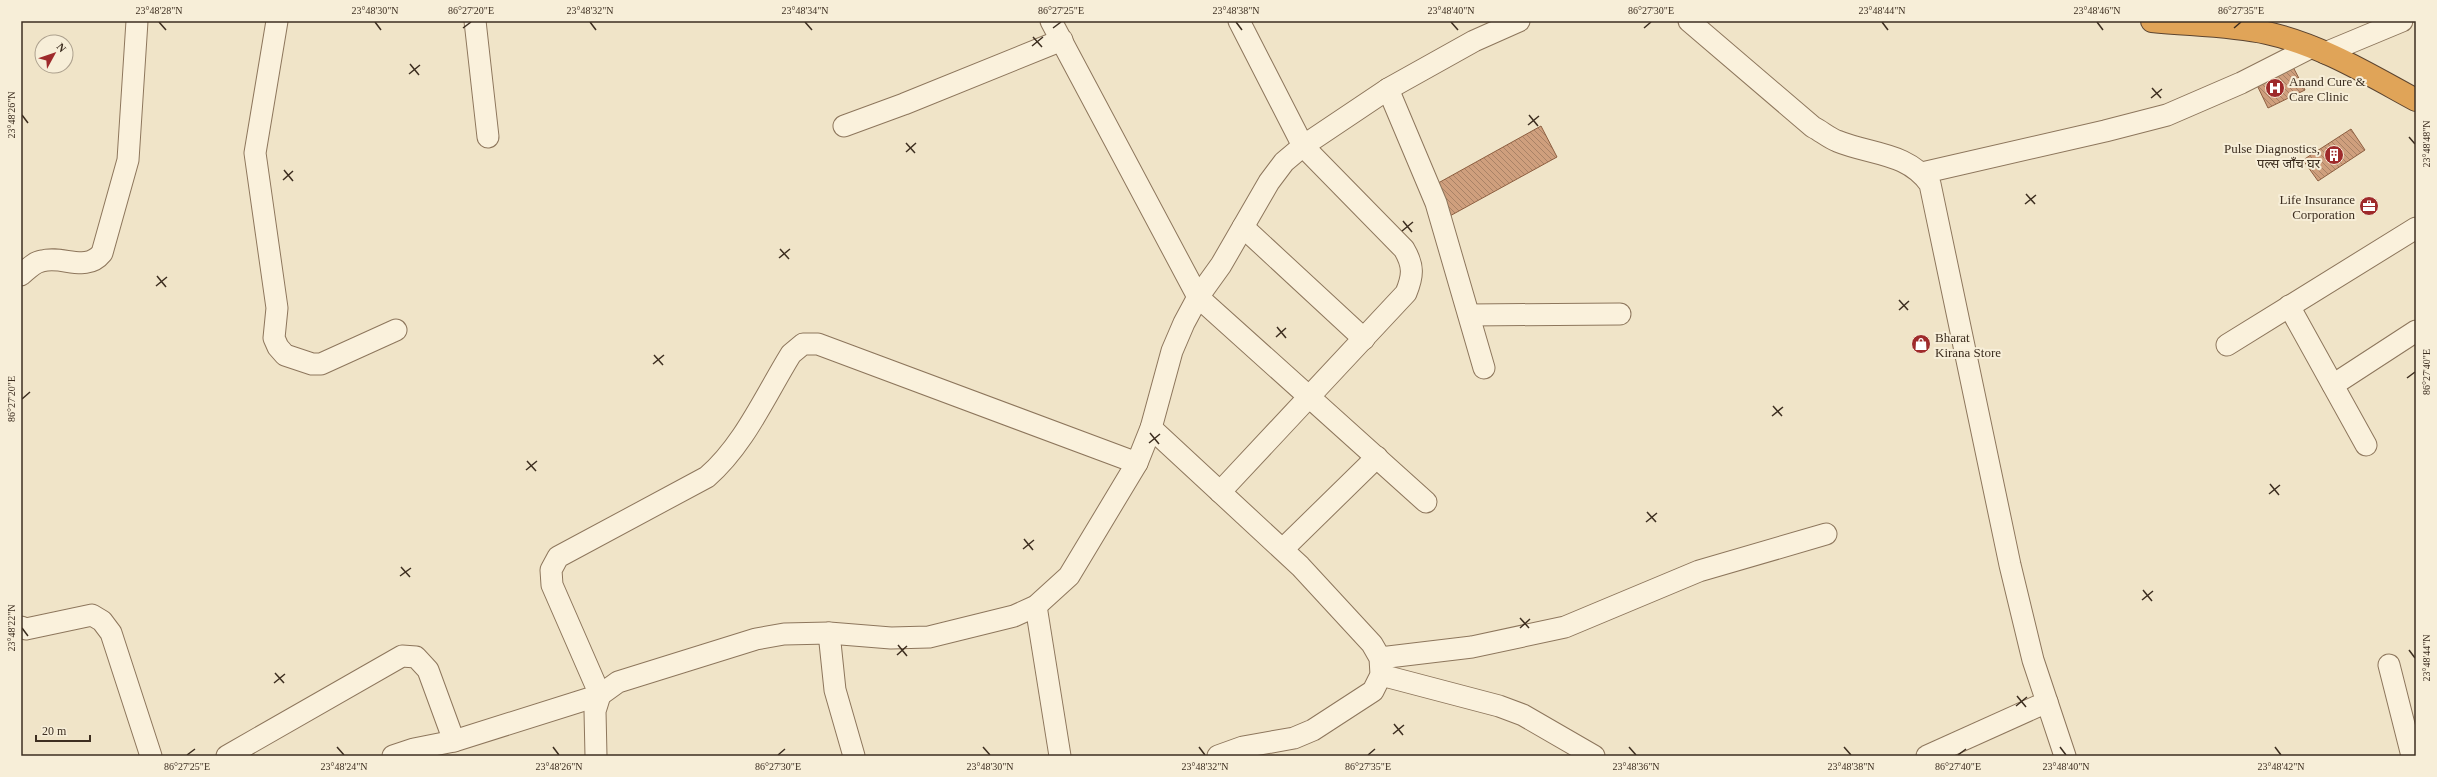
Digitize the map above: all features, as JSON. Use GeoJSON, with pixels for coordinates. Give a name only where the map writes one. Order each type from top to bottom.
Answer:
{"type":"FeatureCollection","features":[{"type":"Feature","properties":{"kind":"highway"},"geometry":{"type":"LineString","coordinates":[[2152,21],[2249,30]]}},
{"type":"Feature","properties":{"kind":"highway"},"geometry":{"type":"LineString","coordinates":[[2230,21],[2249,30],[2319,50],[2416,100]]}},
{"type":"Feature","properties":{"kind":"street"},"geometry":{"type":"LineString","coordinates":[[21,275],[42,261],[88,264],[96,260],[102,253],[128,160],[137,21]]}},
{"type":"Feature","properties":{"kind":"street"},"geometry":{"type":"LineString","coordinates":[[277,21],[255,153],[277,308],[274,338],[285,355],[312,364],[321,364],[396,330]]}},
{"type":"Feature","properties":{"kind":"street"},"geometry":{"type":"LineString","coordinates":[[475,21],[488,137]]}},
{"type":"Feature","properties":{"kind":"street"},"geometry":{"type":"LineString","coordinates":[[1051,21],[1198,297],[1426,502]]}},
{"type":"Feature","properties":{"kind":"street"},"geometry":{"type":"LineString","coordinates":[[1220,492],[1406,293],[1412,278],[1412,262],[1404,249],[1303,146],[1239,21]]}},
{"type":"Feature","properties":{"kind":"street"},"geometry":{"type":"LineString","coordinates":[[394,756],[414,749],[454,741],[600,694],[618,682],[756,639],[784,634],[829,633],[890,638],[929,637],[1014,616],[1036,606],[1069,576],[1137,462],[1150,428],[1172,351],[1184,323],[1198,297],[1221,265],[1269,182],[1284,162],[1303,146],[1388,89],[1474,41],[1519,21]]}},
{"type":"Feature","properties":{"kind":"street"},"geometry":{"type":"LineString","coordinates":[[1688,21],[1813,127],[1836,141],[1910,163],[1922,173],[1930,184],[1934,196],[2010,565],[2033,660],[2065,756]]}},
{"type":"Feature","properties":{"kind":"street"},"geometry":{"type":"LineString","coordinates":[[1922,173],[2168,115],[2319,50],[2402,21]]}},
{"type":"Feature","properties":{"kind":"street"},"geometry":{"type":"LineString","coordinates":[[844,126],[904,104],[1062,40]]}},
{"type":"Feature","properties":{"kind":"street"},"geometry":{"type":"LineString","coordinates":[[1388,89],[1436,204],[1484,368]]}},
{"type":"Feature","properties":{"kind":"street"},"geometry":{"type":"LineString","coordinates":[[1243,227],[1364,339]]}},
{"type":"Feature","properties":{"kind":"street"},"geometry":{"type":"LineString","coordinates":[[2227,345],[2416,228]]}},
{"type":"Feature","properties":{"kind":"street"},"geometry":{"type":"LineString","coordinates":[[2289,306],[2366,445]]}},
{"type":"Feature","properties":{"kind":"street"},"geometry":{"type":"LineString","coordinates":[[1469,315],[1620,314]]}},
{"type":"Feature","properties":{"kind":"street"},"geometry":{"type":"LineString","coordinates":[[2333,385],[2416,331]]}},
{"type":"Feature","properties":{"kind":"street"},"geometry":{"type":"LineString","coordinates":[[596,756],[595,711],[600,694],[552,585],[551,570],[558,557],[706,477],[721,464],[734,449],[791,354],[803,344],[818,344],[1137,462]]}},
{"type":"Feature","properties":{"kind":"street"},"geometry":{"type":"LineString","coordinates":[[1150,428],[1283,549],[1372,644],[1381,666],[1373,691],[1313,730],[1294,738],[1244,747],[1218,756]]}},
{"type":"Feature","properties":{"kind":"street"},"geometry":{"type":"LineString","coordinates":[[1283,549],[1376,457]]}},
{"type":"Feature","properties":{"kind":"street"},"geometry":{"type":"LineString","coordinates":[[1381,666],[1559,628],[1699,571],[1826,534]]}},
{"type":"Feature","properties":{"kind":"street"},"geometry":{"type":"LineString","coordinates":[[1036,606],[1060,756]]}},
{"type":"Feature","properties":{"kind":"street"},"geometry":{"type":"LineString","coordinates":[[21,627],[26,629],[92,615],[102,621],[111,633],[151,756]]}},
{"type":"Feature","properties":{"kind":"street"},"geometry":{"type":"LineString","coordinates":[[829,633],[835,690],[854,756]]}},
{"type":"Feature","properties":{"kind":"street"},"geometry":{"type":"LineString","coordinates":[[227,756],[402,656],[416,657],[428,670],[454,741]]}},
{"type":"Feature","properties":{"kind":"street"},"geometry":{"type":"LineString","coordinates":[[2389,665],[2412,756]]}},
{"type":"Feature","properties":{"kind":"street"},"geometry":{"type":"LineString","coordinates":[[1381,666],[1523,715],[1594,756]]}},
{"type":"Feature","properties":{"kind":"street"},"geometry":{"type":"LineString","coordinates":[[1927,756],[2047,702]]}},
{"type":"Feature","properties":{"kind":"building"},"geometry":{"type":"Polygon","coordinates":[[[2291,63],[2305,90],[2268,108],[2255,81],[2291,63]]]}},
{"type":"Feature","properties":{"kind":"building"},"geometry":{"type":"Polygon","coordinates":[[[1541,126],[1557,157],[1448,217],[1431,187],[1541,126]]]}},
{"type":"Feature","properties":{"kind":"building","name":"Pulse Diagnostics, पल्स जाँच घर"},"geometry":{"type":"Polygon","coordinates":[[[2351,129],[2365,150],[2318,181],[2303,160],[2351,129]]]}},
{"type":"Feature","properties":{"kind":"place","name":"Anand Cure & Care Clinic"},"geometry":{"type":"Point","coordinates":[2275,88]}},
{"type":"Feature","properties":{"kind":"place","name":"Pulse Diagnostics, पल्स जाँच घर"},"geometry":{"type":"Point","coordinates":[2334,155]}},
{"type":"Feature","properties":{"kind":"place","name":"Life Insurance Corporation"},"geometry":{"type":"Point","coordinates":[2369,206]}},
{"type":"Feature","properties":{"kind":"place","name":"Bharat Kirana Store"},"geometry":{"type":"Point","coordinates":[1921,344]}}]}
